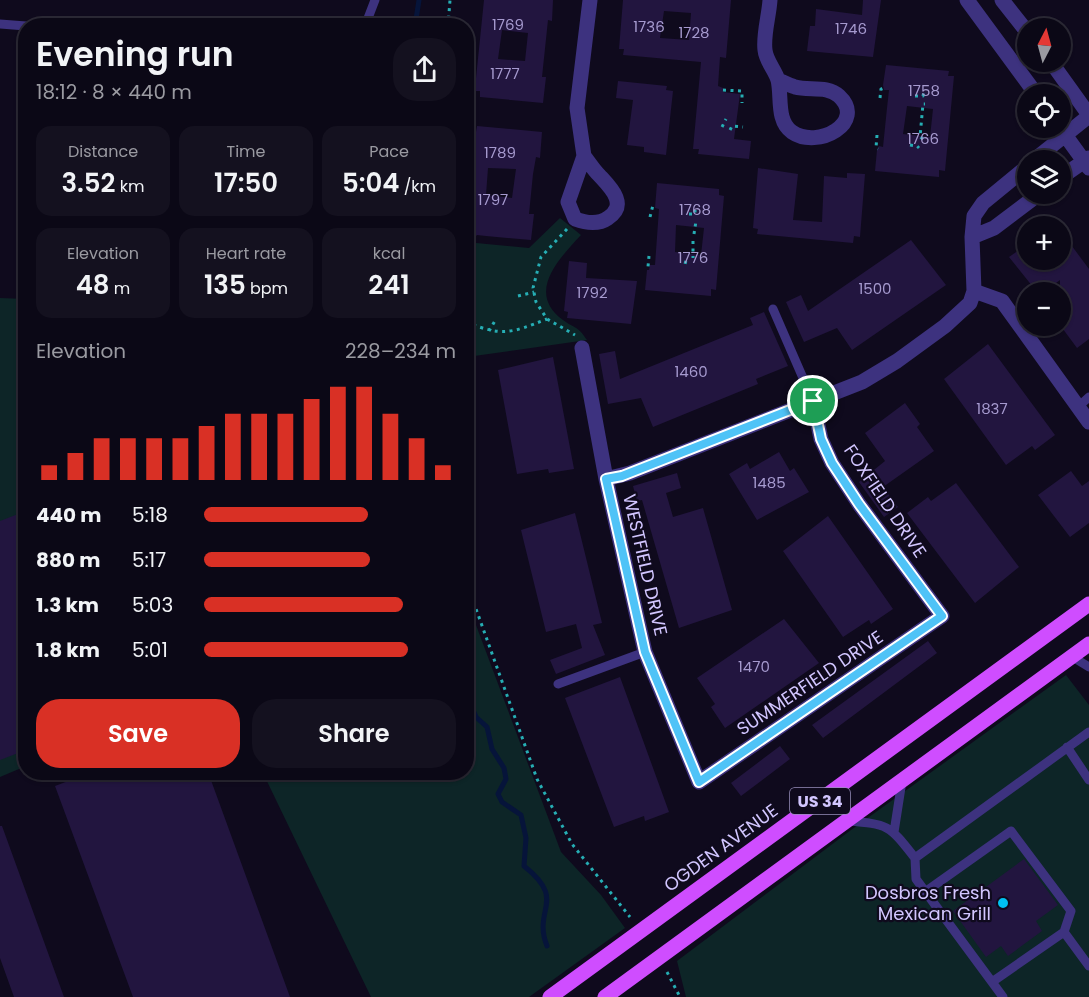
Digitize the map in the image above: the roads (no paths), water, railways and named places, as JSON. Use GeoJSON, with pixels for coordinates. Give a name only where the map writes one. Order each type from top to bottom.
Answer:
{"type":"FeatureCollection","features":[{"type":"Feature","properties":{"kind":"main road","name":"OGDEN AVENUE"},"geometry":{"type":"LineString","coordinates":[[550,997],[1089,604]]}},
{"type":"Feature","properties":{"kind":"main road","name":"US 34"},"geometry":{"type":"LineString","coordinates":[[605,997],[1089,644]]}},
{"type":"Feature","properties":{"kind":"street"},"geometry":{"type":"LineString","coordinates":[[584,156],[578,108],[590,0]]}},
{"type":"Feature","properties":{"kind":"street"},"geometry":{"type":"LineString","coordinates":[[770,0],[765,51],[778,80],[783,121],[792,132],[815,138],[833,134],[844,125],[846,109],[840,97],[828,90],[796,87],[778,80]]}},
{"type":"Feature","properties":{"kind":"street"},"geometry":{"type":"LineString","coordinates":[[967,0],[1029,84]]}},
{"type":"Feature","properties":{"kind":"street"},"geometry":{"type":"LineString","coordinates":[[1002,0],[1017,19]]}},
{"type":"Feature","properties":{"kind":"street"},"geometry":{"type":"LineString","coordinates":[[1058,72],[1089,116],[1071,126]]}},
{"type":"Feature","properties":{"kind":"street"},"geometry":{"type":"LineString","coordinates":[[1045,150],[1056,138]]}},
{"type":"Feature","properties":{"kind":"street"},"geometry":{"type":"LineString","coordinates":[[1068,138],[1087,163],[1071,172]]}},
{"type":"Feature","properties":{"kind":"street"},"geometry":{"type":"LineString","coordinates":[[606,479],[622,476],[862,382],[897,361],[945,326],[970,303],[974,291],[972,237],[974,216],[983,203],[1017,175]]}},
{"type":"Feature","properties":{"kind":"street"},"geometry":{"type":"LineString","coordinates":[[972,237],[994,228],[1026,204]]}},
{"type":"Feature","properties":{"kind":"street"},"geometry":{"type":"LineString","coordinates":[[974,291],[1002,301],[1083,402],[1089,422]]}},
{"type":"Feature","properties":{"kind":"street","name":"WESTFIELD DRIVE"},"geometry":{"type":"LineString","coordinates":[[582,348],[606,479],[645,652],[699,782]]}},
{"type":"Feature","properties":{"kind":"street","name":"FOXFIELD DRIVE"},"geometry":{"type":"LineString","coordinates":[[813,401],[821,439],[832,463],[859,504],[942,616]]}},
{"type":"Feature","properties":{"kind":"street","name":"SUMMERFIELD DRIVE"},"geometry":{"type":"LineString","coordinates":[[699,782],[942,616]]}},
{"type":"Feature","properties":{"kind":"lane"},"geometry":{"type":"LineString","coordinates":[[368,18],[375,0]]}},
{"type":"Feature","properties":{"kind":"lane"},"geometry":{"type":"LineString","coordinates":[[0,24],[18,25]]}},
{"type":"Feature","properties":{"kind":"lane"},"geometry":{"type":"LineString","coordinates":[[773,309],[813,401]]}},
{"type":"Feature","properties":{"kind":"lane"},"geometry":{"type":"LineString","coordinates":[[558,684],[645,652]]}},
{"type":"Feature","properties":{"kind":"lane"},"geometry":{"type":"LineString","coordinates":[[1071,656],[1089,667]]}},
{"type":"Feature","properties":{"kind":"lane"},"geometry":{"type":"LineString","coordinates":[[915,858],[1089,732]]}},
{"type":"Feature","properties":{"kind":"lane"},"geometry":{"type":"LineString","coordinates":[[1067,747],[1089,780]]}},
{"type":"Feature","properties":{"kind":"lane"},"geometry":{"type":"LineString","coordinates":[[894,832],[902,781]]}},
{"type":"Feature","properties":{"kind":"lane"},"geometry":{"type":"LineString","coordinates":[[847,821],[885,825],[894,832],[915,858],[916,879],[1003,997]]}},
{"type":"Feature","properties":{"kind":"lane"},"geometry":{"type":"LineString","coordinates":[[925,892],[1011,831],[1071,911],[1064,932],[992,982]]}},
{"type":"Feature","properties":{"kind":"lane"},"geometry":{"type":"LineString","coordinates":[[1064,932],[1089,966]]}},
{"type":"Feature","properties":{"kind":"waterway"},"geometry":{"type":"LineString","coordinates":[[416,18],[419,0]]}},
{"type":"Feature","properties":{"kind":"waterway"},"geometry":{"type":"LineString","coordinates":[[474,712],[487,727],[492,749],[504,768],[506,779],[498,794],[502,802],[521,815],[526,838],[524,866],[537,878],[547,897],[543,922],[547,946]]}},
{"type":"Feature","properties":{"kind":"place","name":"Dosbros Fresh Mexican Grill"},"geometry":{"type":"Point","coordinates":[1003,903]}}]}
